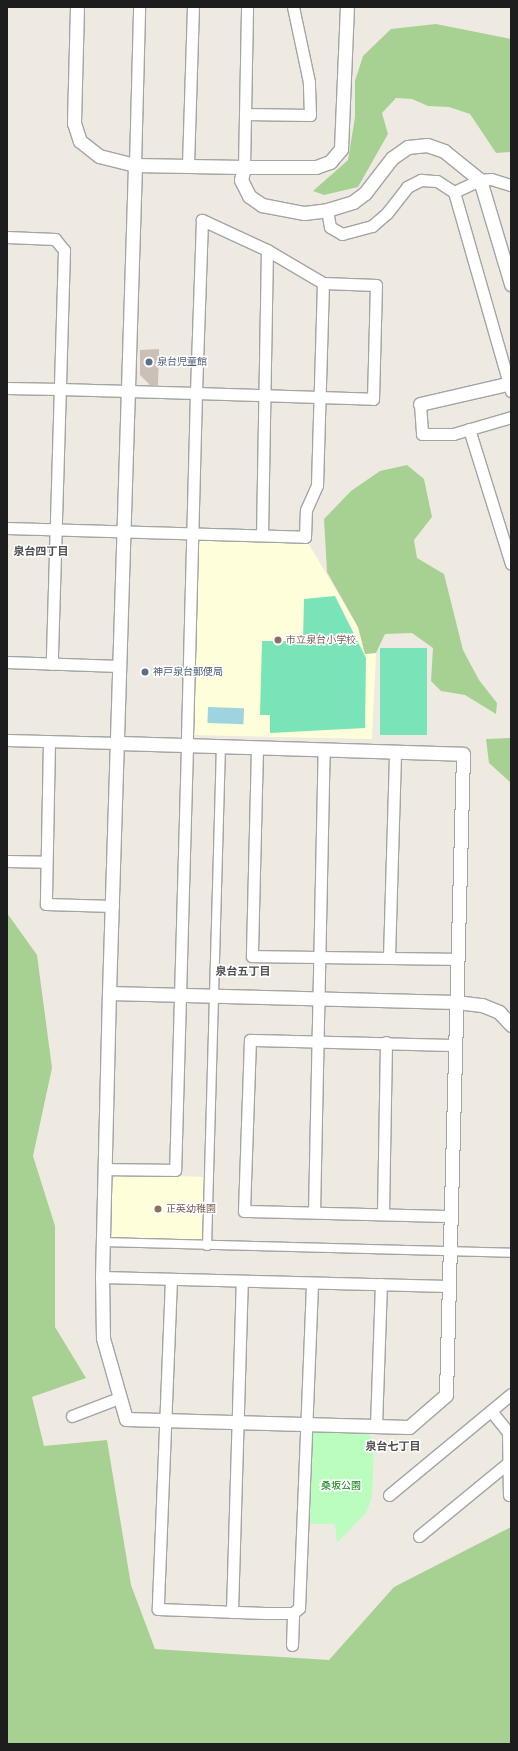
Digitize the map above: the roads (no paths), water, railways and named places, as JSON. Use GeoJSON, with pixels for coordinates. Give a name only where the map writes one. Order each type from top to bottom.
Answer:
{"type":"FeatureCollection","features":[{"type":"Feature","properties":{"kind":"street"},"geometry":{"type":"LineString","coordinates":[[77,7],[74,123],[80,141],[99,156],[135,165],[188,165],[244,168],[316,167],[330,162],[341,149],[347,7]]}},
{"type":"Feature","properties":{"kind":"street"},"geometry":{"type":"LineString","coordinates":[[7,740],[118,743],[188,746],[463,754],[446,1395],[409,1427],[126,1419],[103,1338],[102,1277],[109,993],[113,906],[118,743],[119,666],[135,165],[138,7]]}},
{"type":"Feature","properties":{"kind":"street"},"geometry":{"type":"LineString","coordinates":[[188,165],[193,7]]}},
{"type":"Feature","properties":{"kind":"street"},"geometry":{"type":"LineString","coordinates":[[247,7],[244,168],[241,180],[249,196],[262,205],[304,212],[327,210],[353,202],[365,193],[392,158],[408,147],[427,145],[444,151],[480,180],[508,263],[511,284]]}},
{"type":"Feature","properties":{"kind":"street"},"geometry":{"type":"LineString","coordinates":[[245,114],[310,115],[309,82],[293,7]]}},
{"type":"Feature","properties":{"kind":"street"},"geometry":{"type":"LineString","coordinates":[[454,192],[480,180],[491,179],[511,185]]}},
{"type":"Feature","properties":{"kind":"street"},"geometry":{"type":"LineString","coordinates":[[327,210],[330,227],[342,234],[372,226],[387,213],[407,187],[421,180],[437,181],[454,192],[510,386],[420,404],[422,434],[453,434],[511,417]]}},
{"type":"Feature","properties":{"kind":"street"},"geometry":{"type":"LineString","coordinates":[[7,388],[128,392],[196,393],[266,395],[373,399],[376,284],[324,283],[267,250],[202,220],[196,393],[188,746],[179,995],[175,1170],[105,1169]]}},
{"type":"Feature","properties":{"kind":"street"},"geometry":{"type":"LineString","coordinates":[[7,237],[55,239],[64,250],[52,664]]}},
{"type":"Feature","properties":{"kind":"street"},"geometry":{"type":"LineString","coordinates":[[262,535],[266,395],[267,250]]}},
{"type":"Feature","properties":{"kind":"street"},"geometry":{"type":"LineString","coordinates":[[7,528],[305,537],[306,510],[317,485],[324,283]]}},
{"type":"Feature","properties":{"kind":"street"},"geometry":{"type":"LineString","coordinates":[[469,429],[511,564]]}},
{"type":"Feature","properties":{"kind":"street"},"geometry":{"type":"LineString","coordinates":[[7,662],[119,666]]}},
{"type":"Feature","properties":{"kind":"street"},"geometry":{"type":"LineString","coordinates":[[49,741],[46,904],[113,906]]}},
{"type":"Feature","properties":{"kind":"street"},"geometry":{"type":"LineString","coordinates":[[207,1246],[221,747]]}},
{"type":"Feature","properties":{"kind":"street"},"geometry":{"type":"LineString","coordinates":[[257,748],[252,956],[457,959]]}},
{"type":"Feature","properties":{"kind":"street"},"geometry":{"type":"LineString","coordinates":[[314,1212],[324,750]]}},
{"type":"Feature","properties":{"kind":"street"},"geometry":{"type":"LineString","coordinates":[[389,957],[395,752]]}},
{"type":"Feature","properties":{"kind":"street"},"geometry":{"type":"LineString","coordinates":[[7,861],[46,862]]}},
{"type":"Feature","properties":{"kind":"street"},"geometry":{"type":"LineString","coordinates":[[109,993],[456,1002],[482,1005],[499,1012],[511,1025]]}},
{"type":"Feature","properties":{"kind":"street"},"geometry":{"type":"LineString","coordinates":[[450,1216],[244,1211],[250,1040],[386,1042],[456,1045]]}},
{"type":"Feature","properties":{"kind":"street"},"geometry":{"type":"LineString","coordinates":[[383,1214],[386,1042]]}},
{"type":"Feature","properties":{"kind":"street"},"geometry":{"type":"LineString","coordinates":[[103,1242],[511,1253]]}},
{"type":"Feature","properties":{"kind":"street"},"geometry":{"type":"LineString","coordinates":[[102,1277],[448,1286]]}},
{"type":"Feature","properties":{"kind":"street"},"geometry":{"type":"LineString","coordinates":[[171,1279],[167,1420],[158,1609],[232,1612],[293,1613],[299,1608],[312,1283]]}},
{"type":"Feature","properties":{"kind":"street"},"geometry":{"type":"LineString","coordinates":[[232,1612],[239,1422],[242,1281]]}},
{"type":"Feature","properties":{"kind":"street"},"geometry":{"type":"LineString","coordinates":[[376,1426],[380,1284]]}},
{"type":"Feature","properties":{"kind":"street"},"geometry":{"type":"LineString","coordinates":[[389,1495],[511,1394]]}},
{"type":"Feature","properties":{"kind":"street"},"geometry":{"type":"LineString","coordinates":[[72,1416],[119,1398]]}},
{"type":"Feature","properties":{"kind":"street"},"geometry":{"type":"LineString","coordinates":[[491,1411],[508,1432],[509,1495]]}},
{"type":"Feature","properties":{"kind":"street"},"geometry":{"type":"LineString","coordinates":[[419,1536],[508,1463]]}},
{"type":"Feature","properties":{"kind":"street"},"geometry":{"type":"LineString","coordinates":[[292,1645],[293,1613]]}},
{"type":"Feature","properties":{"kind":"water"},"geometry":{"type":"Polygon","coordinates":[[[208,707],[244,708],[243,724],[207,723],[208,707]]]}},
{"type":"Feature","properties":{"kind":"place","name":"泉台児童館"},"geometry":{"type":"Point","coordinates":[149,362]}},
{"type":"Feature","properties":{"kind":"place","name":"市立泉台小学校"},"geometry":{"type":"Point","coordinates":[278,640]}},
{"type":"Feature","properties":{"kind":"place","name":"神戸泉台郵便局"},"geometry":{"type":"Point","coordinates":[145,672]}},
{"type":"Feature","properties":{"kind":"place","name":"正英幼稚園"},"geometry":{"type":"Point","coordinates":[158,1209]}},
{"type":"Feature","properties":{"kind":"district","name":"泉台四丁目"},"geometry":{"type":"Point","coordinates":[41,552]}},
{"type":"Feature","properties":{"kind":"district","name":"泉台五丁目"},"geometry":{"type":"Point","coordinates":[243,972]}},
{"type":"Feature","properties":{"kind":"district","name":"泉台七丁目"},"geometry":{"type":"Point","coordinates":[393,1447]}},
{"type":"Feature","properties":{"kind":"park label","name":"桑坂公園"},"geometry":{"type":"Point","coordinates":[341,1486]}}]}
